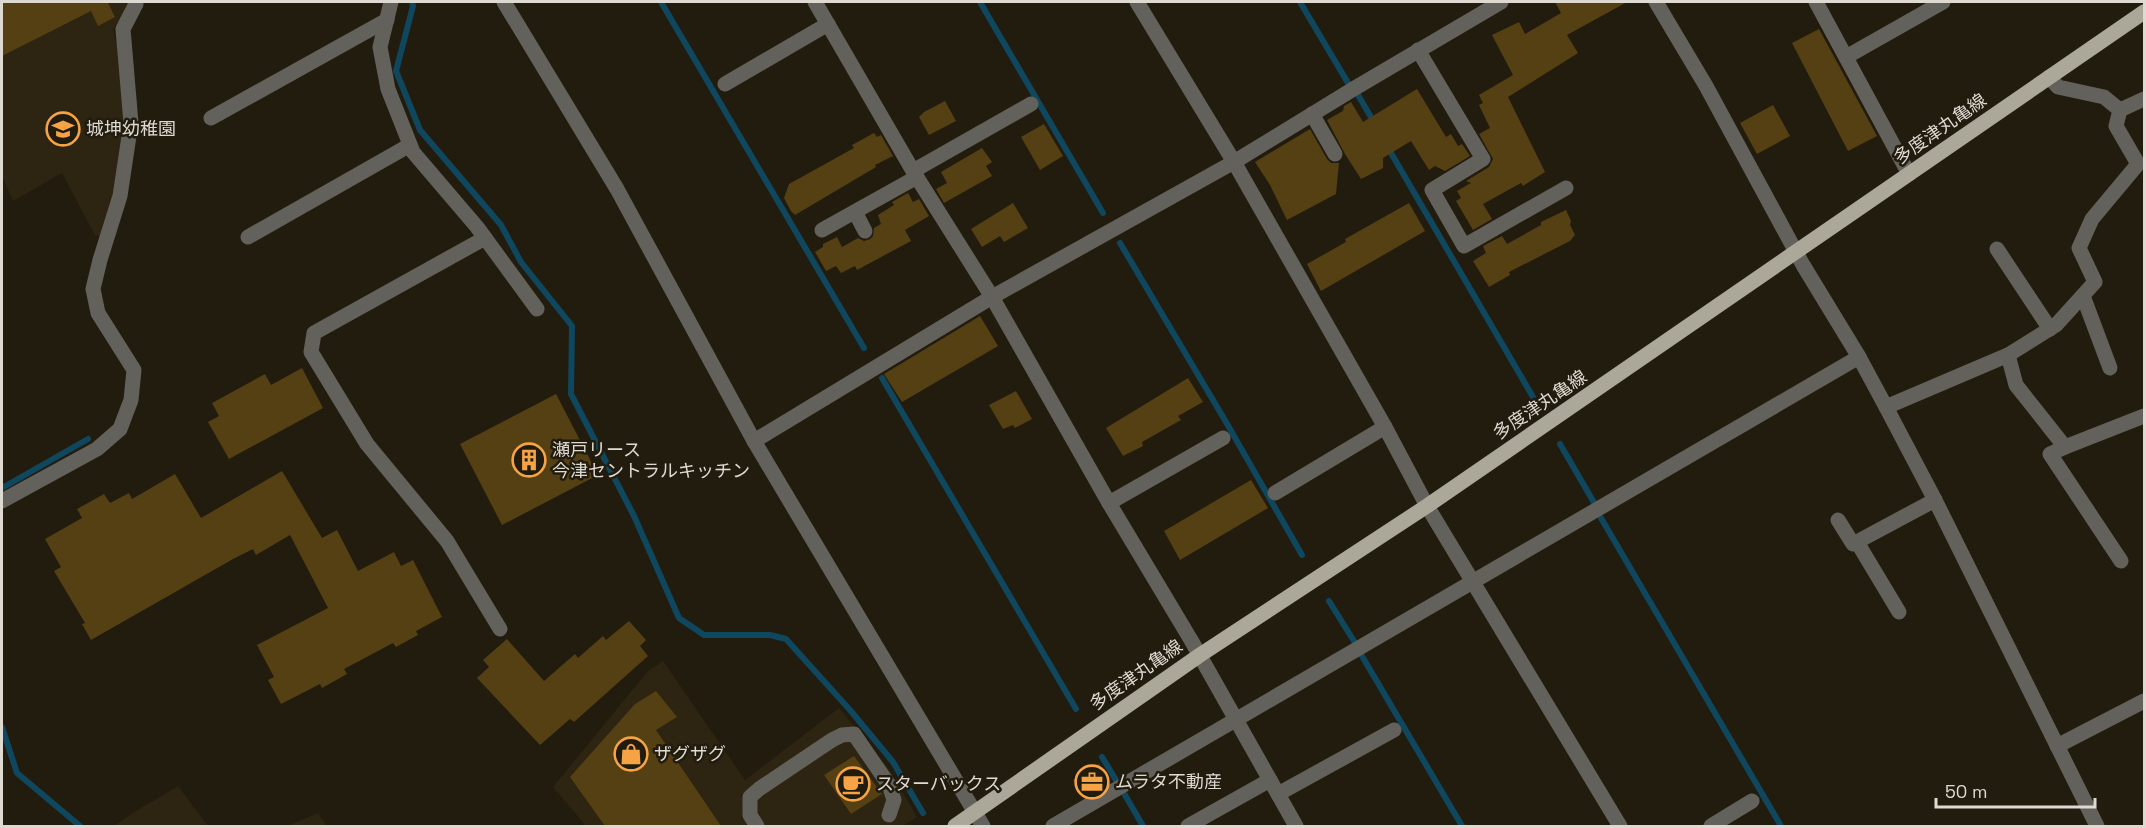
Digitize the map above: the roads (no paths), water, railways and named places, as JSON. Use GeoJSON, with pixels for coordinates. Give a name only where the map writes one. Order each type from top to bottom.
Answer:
{"type":"FeatureCollection","features":[{"type":"Feature","properties":{"kind":"main road","name":"多度津丸亀線"},"geometry":{"type":"LineString","coordinates":[[955,826],[1200,655],[1427,506],[2145,12]]}},
{"type":"Feature","properties":{"kind":"street"},"geometry":{"type":"LineString","coordinates":[[2,501],[97,449],[120,429],[131,400],[134,370],[98,313],[93,289],[120,196],[131,123],[123,29],[135,2]]}},
{"type":"Feature","properties":{"kind":"street"},"geometry":{"type":"LineString","coordinates":[[391,2],[380,47],[388,89],[413,152],[485,238],[537,309]]}},
{"type":"Feature","properties":{"kind":"street"},"geometry":{"type":"LineString","coordinates":[[504,2],[617,189],[754,441],[983,826]]}},
{"type":"Feature","properties":{"kind":"street"},"geometry":{"type":"LineString","coordinates":[[815,2],[915,174],[992,297],[1109,503],[1200,655],[1296,826]]}},
{"type":"Feature","properties":{"kind":"street"},"geometry":{"type":"LineString","coordinates":[[1137,2],[1234,162],[1385,427],[1427,506],[1620,826]]}},
{"type":"Feature","properties":{"kind":"street"},"geometry":{"type":"LineString","coordinates":[[754,441],[992,297],[1234,162],[1501,2]]}},
{"type":"Feature","properties":{"kind":"street"},"geometry":{"type":"LineString","coordinates":[[1656,2],[1706,86],[1796,251],[1859,357],[1935,500],[2097,826]]}},
{"type":"Feature","properties":{"kind":"street"},"geometry":{"type":"LineString","coordinates":[[1816,2],[1909,174]]}},
{"type":"Feature","properties":{"kind":"street"},"geometry":{"type":"LineString","coordinates":[[1846,57],[1942,2]]}},
{"type":"Feature","properties":{"kind":"street"},"geometry":{"type":"LineString","coordinates":[[211,118],[387,20]]}},
{"type":"Feature","properties":{"kind":"street"},"geometry":{"type":"LineString","coordinates":[[726,84],[828,24]]}},
{"type":"Feature","properties":{"kind":"street"},"geometry":{"type":"LineString","coordinates":[[1418,50],[1483,159],[1432,190],[1464,246],[1566,188]]}},
{"type":"Feature","properties":{"kind":"street"},"geometry":{"type":"LineString","coordinates":[[2049,77],[2058,87],[2104,97],[2120,110]]}},
{"type":"Feature","properties":{"kind":"street"},"geometry":{"type":"LineString","coordinates":[[2120,110],[2145,99]]}},
{"type":"Feature","properties":{"kind":"street"},"geometry":{"type":"LineString","coordinates":[[822,230],[1030,104]]}},
{"type":"Feature","properties":{"kind":"street"},"geometry":{"type":"LineString","coordinates":[[1886,408],[2008,355],[2056,325],[2095,282],[2079,248],[2092,219],[2138,164],[2116,126],[2120,110]]}},
{"type":"Feature","properties":{"kind":"street"},"geometry":{"type":"LineString","coordinates":[[1312,114],[1335,154]]}},
{"type":"Feature","properties":{"kind":"street"},"geometry":{"type":"LineString","coordinates":[[248,237],[410,145]]}},
{"type":"Feature","properties":{"kind":"street"},"geometry":{"type":"LineString","coordinates":[[855,212],[865,231]]}},
{"type":"Feature","properties":{"kind":"street"},"geometry":{"type":"LineString","coordinates":[[485,238],[314,333],[311,352],[368,444],[447,541],[500,629]]}},
{"type":"Feature","properties":{"kind":"street"},"geometry":{"type":"LineString","coordinates":[[1997,249],[2050,329]]}},
{"type":"Feature","properties":{"kind":"street"},"geometry":{"type":"LineString","coordinates":[[2083,296],[2110,368]]}},
{"type":"Feature","properties":{"kind":"street"},"geometry":{"type":"LineString","coordinates":[[2008,355],[2016,385],[2065,447]]}},
{"type":"Feature","properties":{"kind":"street"},"geometry":{"type":"LineString","coordinates":[[1053,826],[1859,357]]}},
{"type":"Feature","properties":{"kind":"street"},"geometry":{"type":"LineString","coordinates":[[2121,561],[2050,454],[2145,416]]}},
{"type":"Feature","properties":{"kind":"street"},"geometry":{"type":"LineString","coordinates":[[1275,493],[1385,427]]}},
{"type":"Feature","properties":{"kind":"street"},"geometry":{"type":"LineString","coordinates":[[1109,503],[1223,438]]}},
{"type":"Feature","properties":{"kind":"street"},"geometry":{"type":"LineString","coordinates":[[1838,520],[1853,544],[1935,500]]}},
{"type":"Feature","properties":{"kind":"street"},"geometry":{"type":"LineString","coordinates":[[1857,542],[1899,612]]}},
{"type":"Feature","properties":{"kind":"street"},"geometry":{"type":"LineString","coordinates":[[2057,746],[2145,701]]}},
{"type":"Feature","properties":{"kind":"street"},"geometry":{"type":"LineString","coordinates":[[1278,794],[1394,730]]}},
{"type":"Feature","properties":{"kind":"street"},"geometry":{"type":"LineString","coordinates":[[757,826],[750,815],[750,797],[842,735],[854,734],[889,785],[894,800],[889,815]]}},
{"type":"Feature","properties":{"kind":"street"},"geometry":{"type":"LineString","coordinates":[[1188,826],[1270,780]]}},
{"type":"Feature","properties":{"kind":"street"},"geometry":{"type":"LineString","coordinates":[[1711,826],[1752,801]]}},
{"type":"Feature","properties":{"kind":"waterway"},"geometry":{"type":"LineString","coordinates":[[412,2],[413,6],[396,71],[420,130],[501,225],[521,262],[572,326],[571,394],[634,516],[679,618],[704,635],[770,635],[786,639],[893,762],[923,813]]}},
{"type":"Feature","properties":{"kind":"waterway"},"geometry":{"type":"LineString","coordinates":[[661,2],[864,348]]}},
{"type":"Feature","properties":{"kind":"waterway"},"geometry":{"type":"LineString","coordinates":[[980,2],[1103,213]]}},
{"type":"Feature","properties":{"kind":"waterway"},"geometry":{"type":"LineString","coordinates":[[1300,2],[1348,83]]}},
{"type":"Feature","properties":{"kind":"waterway"},"geometry":{"type":"LineString","coordinates":[[1358,95],[1375,124]]}},
{"type":"Feature","properties":{"kind":"waterway"},"geometry":{"type":"LineString","coordinates":[[1387,146],[1533,397]]}},
{"type":"Feature","properties":{"kind":"waterway"},"geometry":{"type":"LineString","coordinates":[[1120,243],[1302,555]]}},
{"type":"Feature","properties":{"kind":"waterway"},"geometry":{"type":"LineString","coordinates":[[882,378],[1076,709]]}},
{"type":"Feature","properties":{"kind":"waterway"},"geometry":{"type":"LineString","coordinates":[[2,488],[88,439]]}},
{"type":"Feature","properties":{"kind":"waterway"},"geometry":{"type":"LineString","coordinates":[[1560,444],[1596,506]]}},
{"type":"Feature","properties":{"kind":"waterway"},"geometry":{"type":"LineString","coordinates":[[1601,518],[1781,826]]}},
{"type":"Feature","properties":{"kind":"waterway"},"geometry":{"type":"LineString","coordinates":[[1329,601],[1357,646]]}},
{"type":"Feature","properties":{"kind":"waterway"},"geometry":{"type":"LineString","coordinates":[[1362,656],[1462,826]]}},
{"type":"Feature","properties":{"kind":"waterway"},"geometry":{"type":"LineString","coordinates":[[2,727],[17,773],[80,826]]}},
{"type":"Feature","properties":{"kind":"waterway"},"geometry":{"type":"LineString","coordinates":[[1102,757],[1119,785]]}},
{"type":"Feature","properties":{"kind":"waterway"},"geometry":{"type":"LineString","coordinates":[[1125,795],[1143,826]]}},
{"type":"Feature","properties":{"kind":"place","name":"城坤幼稚園"},"geometry":{"type":"Point","coordinates":[63,129]}},
{"type":"Feature","properties":{"kind":"place","name":"瀬戸リース 今津セントラルキッチン"},"geometry":{"type":"Point","coordinates":[529,460]}},
{"type":"Feature","properties":{"kind":"place","name":"ザグザグ"},"geometry":{"type":"Point","coordinates":[631,754]}},
{"type":"Feature","properties":{"kind":"place","name":"ムラタ不動産"},"geometry":{"type":"Point","coordinates":[1092,782]}},
{"type":"Feature","properties":{"kind":"place","name":"スターバックス"},"geometry":{"type":"Point","coordinates":[853,784]}}]}
